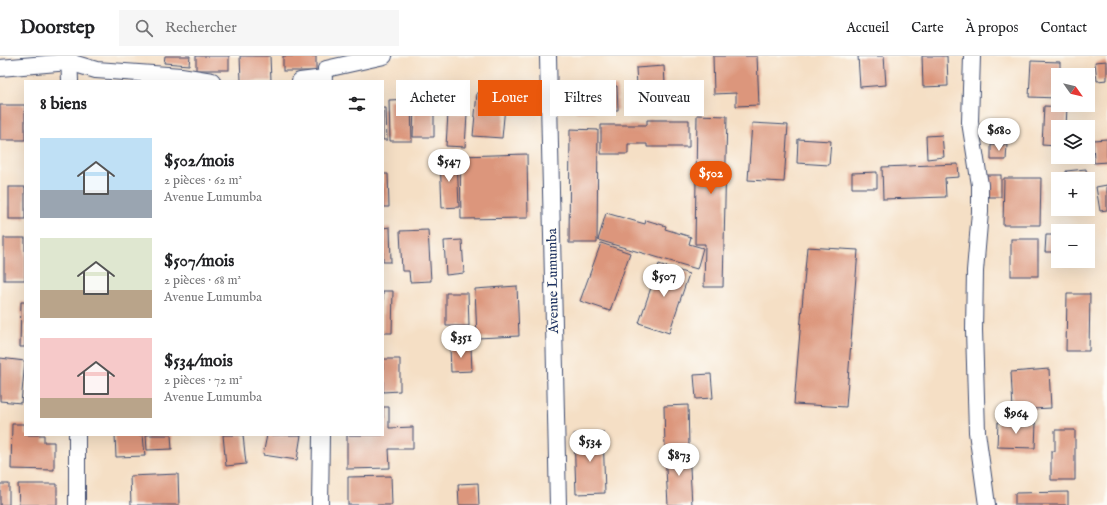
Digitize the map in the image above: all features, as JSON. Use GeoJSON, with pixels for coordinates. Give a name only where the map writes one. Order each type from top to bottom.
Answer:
{"type":"FeatureCollection","features":[{"type":"Feature","properties":{"kind":"street"},"geometry":{"type":"LineString","coordinates":[[302,80],[325,71],[384,56]]}},
{"type":"Feature","properties":{"kind":"street","name":"Avenue Lumumba"},"geometry":{"type":"LineString","coordinates":[[548,56],[558,505]]}},
{"type":"Feature","properties":{"kind":"street"},"geometry":{"type":"LineString","coordinates":[[972,56],[970,122],[980,192],[980,212],[975,271],[974,330],[977,432],[987,505]]}},
{"type":"Feature","properties":{"kind":"street"},"geometry":{"type":"LineString","coordinates":[[0,68],[69,59],[96,70],[181,76],[206,80]]}},
{"type":"Feature","properties":{"kind":"street"},"geometry":{"type":"LineString","coordinates":[[69,59],[70,80]]}},
{"type":"Feature","properties":{"kind":"street"},"geometry":{"type":"LineString","coordinates":[[77,436],[77,505]]}},
{"type":"Feature","properties":{"kind":"street"},"geometry":{"type":"LineString","coordinates":[[320,505],[321,436]]}},
{"type":"Feature","properties":{"kind":"building"},"geometry":{"type":"Polygon","coordinates":[[[165,56],[190,56],[189,65],[164,63],[165,56]]]}},
{"type":"Feature","properties":{"kind":"building"},"geometry":{"type":"Polygon","coordinates":[[[196,56],[229,56],[229,70],[196,70],[196,56]]]}},
{"type":"Feature","properties":{"kind":"building"},"geometry":{"type":"Polygon","coordinates":[[[240,56],[270,56],[271,80],[241,80],[240,56]]]}},
{"type":"Feature","properties":{"kind":"building"},"geometry":{"type":"Polygon","coordinates":[[[283,56],[316,56],[316,71],[283,71],[283,56]]]}},
{"type":"Feature","properties":{"kind":"building"},"geometry":{"type":"Polygon","coordinates":[[[713,56],[757,56],[759,105],[736,106],[736,93],[714,94],[713,56]]]}},
{"type":"Feature","properties":{"kind":"building"},"geometry":{"type":"Polygon","coordinates":[[[858,56],[884,56],[886,85],[860,87],[858,56]]]}},
{"type":"Feature","properties":{"kind":"building"},"geometry":{"type":"Polygon","coordinates":[[[922,56],[947,56],[948,86],[923,87],[922,56]]]}},
{"type":"Feature","properties":{"kind":"building"},"geometry":{"type":"Polygon","coordinates":[[[1031,61],[1060,62],[1060,68],[1051,68],[1051,98],[1029,97],[1031,61]]]}},
{"type":"Feature","properties":{"kind":"building"},"geometry":{"type":"Polygon","coordinates":[[[1107,61],[1107,80],[1097,81],[1095,62],[1107,61]]]}},
{"type":"Feature","properties":{"kind":"building"},"geometry":{"type":"Polygon","coordinates":[[[664,66],[665,80],[637,80],[636,68],[664,66]]]}},
{"type":"Feature","properties":{"kind":"building"},"geometry":{"type":"Polygon","coordinates":[[[616,86],[618,110],[616,110],[616,86]]]}},
{"type":"Feature","properties":{"kind":"building"},"geometry":{"type":"Polygon","coordinates":[[[478,93],[478,116],[504,116],[502,138],[473,136],[478,93]]]}},
{"type":"Feature","properties":{"kind":"building"},"geometry":{"type":"Polygon","coordinates":[[[389,100],[396,100],[396,116],[411,116],[412,141],[390,141],[389,100]]]}},
{"type":"Feature","properties":{"kind":"building"},"geometry":{"type":"Polygon","coordinates":[[[0,105],[24,105],[24,140],[0,140],[0,105]]]}},
{"type":"Feature","properties":{"kind":"building"},"geometry":{"type":"Polygon","coordinates":[[[1044,106],[1051,106],[1051,112],[1067,112],[1066,120],[1051,120],[1051,146],[1042,145],[1044,106]]]}},
{"type":"Feature","properties":{"kind":"building"},"geometry":{"type":"Polygon","coordinates":[[[384,108],[386,108],[387,140],[384,140],[384,108]]]}},
{"type":"Feature","properties":{"kind":"building"},"geometry":{"type":"Polygon","coordinates":[[[414,116],[434,116],[434,137],[413,137],[414,116]]]}},
{"type":"Feature","properties":{"kind":"building"},"geometry":{"type":"Polygon","coordinates":[[[448,116],[467,116],[465,147],[446,146],[448,116]]]}},
{"type":"Feature","properties":{"kind":"building"},"geometry":{"type":"Polygon","coordinates":[[[697,116],[727,116],[723,287],[704,287],[705,244],[695,244],[697,116]]]}},
{"type":"Feature","properties":{"kind":"building"},"geometry":{"type":"Polygon","coordinates":[[[647,120],[689,120],[689,147],[647,147],[647,144],[628,144],[628,154],[601,154],[601,125],[647,125],[647,120]]]}},
{"type":"Feature","properties":{"kind":"building"},"geometry":{"type":"Polygon","coordinates":[[[752,123],[788,125],[784,182],[748,180],[752,123]]]}},
{"type":"Feature","properties":{"kind":"building"},"geometry":{"type":"Polygon","coordinates":[[[570,129],[598,130],[597,243],[569,243],[570,129]]]}},
{"type":"Feature","properties":{"kind":"building"},"geometry":{"type":"Polygon","coordinates":[[[942,135],[944,157],[927,159],[926,136],[942,135]]]}},
{"type":"Feature","properties":{"kind":"building"},"geometry":{"type":"Polygon","coordinates":[[[798,139],[831,141],[829,165],[797,163],[798,139]]]}},
{"type":"Feature","properties":{"kind":"building"},"geometry":{"type":"Polygon","coordinates":[[[1107,139],[1107,162],[1095,163],[1095,140],[1107,139]]]}},
{"type":"Feature","properties":{"kind":"building"},"geometry":{"type":"Polygon","coordinates":[[[991,145],[1007,145],[1006,160],[991,160],[991,145]]]}},
{"type":"Feature","properties":{"kind":"building"},"geometry":{"type":"Polygon","coordinates":[[[527,154],[528,218],[461,219],[460,156],[527,154]]]}},
{"type":"Feature","properties":{"kind":"building"},"geometry":{"type":"Polygon","coordinates":[[[440,158],[457,158],[459,207],[442,208],[440,158]]]}},
{"type":"Feature","properties":{"kind":"building"},"geometry":{"type":"Polygon","coordinates":[[[958,164],[959,177],[945,178],[946,197],[883,199],[882,167],[958,164]]]}},
{"type":"Feature","properties":{"kind":"building"},"geometry":{"type":"Polygon","coordinates":[[[1086,169],[1086,172],[1066,172],[1086,169]]]}},
{"type":"Feature","properties":{"kind":"building"},"geometry":{"type":"Polygon","coordinates":[[[877,172],[877,188],[852,188],[852,173],[877,172]]]}},
{"type":"Feature","properties":{"kind":"building"},"geometry":{"type":"Polygon","coordinates":[[[384,174],[388,174],[389,207],[384,207],[384,174]]]}},
{"type":"Feature","properties":{"kind":"building"},"geometry":{"type":"Polygon","coordinates":[[[986,175],[1001,175],[1001,197],[986,197],[986,175]]]}},
{"type":"Feature","properties":{"kind":"building"},"geometry":{"type":"Polygon","coordinates":[[[1004,178],[1041,178],[1040,225],[1003,225],[1004,178]]]}},
{"type":"Feature","properties":{"kind":"building"},"geometry":{"type":"Polygon","coordinates":[[[1107,185],[1107,210],[1100,211],[1096,187],[1107,185]]]}},
{"type":"Feature","properties":{"kind":"building"},"geometry":{"type":"Polygon","coordinates":[[[9,187],[24,187],[24,219],[9,219],[9,187]]]}},
{"type":"Feature","properties":{"kind":"building"},"geometry":{"type":"Polygon","coordinates":[[[606,213],[645,224],[646,220],[666,226],[665,229],[691,237],[689,244],[703,248],[697,269],[598,240],[606,213]]]}},
{"type":"Feature","properties":{"kind":"building"},"geometry":{"type":"Polygon","coordinates":[[[390,227],[391,262],[384,262],[384,228],[390,227]]]}},
{"type":"Feature","properties":{"kind":"building"},"geometry":{"type":"Polygon","coordinates":[[[428,230],[431,281],[410,282],[409,271],[402,271],[400,231],[428,230]]]}},
{"type":"Feature","properties":{"kind":"building"},"geometry":{"type":"Polygon","coordinates":[[[1046,235],[1051,235],[1051,252],[1045,252],[1046,235]]]}},
{"type":"Feature","properties":{"kind":"building"},"geometry":{"type":"Polygon","coordinates":[[[4,238],[24,238],[24,280],[4,280],[4,238]]]}},
{"type":"Feature","properties":{"kind":"building"},"geometry":{"type":"Polygon","coordinates":[[[1011,239],[1038,239],[1038,276],[1011,276],[1011,239]]]}},
{"type":"Feature","properties":{"kind":"building"},"geometry":{"type":"Polygon","coordinates":[[[462,240],[464,273],[446,275],[444,241],[462,240]]]}},
{"type":"Feature","properties":{"kind":"building"},"geometry":{"type":"Polygon","coordinates":[[[601,243],[630,253],[610,311],[580,301],[601,243]]]}},
{"type":"Feature","properties":{"kind":"building"},"geometry":{"type":"Polygon","coordinates":[[[807,247],[858,250],[846,407],[794,404],[807,247]]]}},
{"type":"Feature","properties":{"kind":"building"},"geometry":{"type":"Polygon","coordinates":[[[659,264],[689,274],[669,333],[639,323],[659,264]]]}},
{"type":"Feature","properties":{"kind":"building"},"geometry":{"type":"Polygon","coordinates":[[[517,286],[519,336],[477,338],[475,289],[517,286]]]}},
{"type":"Feature","properties":{"kind":"building"},"geometry":{"type":"Polygon","coordinates":[[[384,291],[393,291],[392,333],[384,333],[384,291]]]}},
{"type":"Feature","properties":{"kind":"building"},"geometry":{"type":"Polygon","coordinates":[[[446,293],[468,293],[469,326],[446,326],[446,293]]]}},
{"type":"Feature","properties":{"kind":"building"},"geometry":{"type":"Polygon","coordinates":[[[1067,294],[1090,294],[1089,351],[1066,351],[1067,294]]]}},
{"type":"Feature","properties":{"kind":"building"},"geometry":{"type":"Polygon","coordinates":[[[21,302],[24,302],[24,347],[20,347],[21,302]]]}},
{"type":"Feature","properties":{"kind":"building"},"geometry":{"type":"Polygon","coordinates":[[[450,347],[471,347],[472,371],[451,372],[450,347]]]}},
{"type":"Feature","properties":{"kind":"building"},"geometry":{"type":"Polygon","coordinates":[[[0,358],[24,361],[21,403],[0,401],[0,358]]]}},
{"type":"Feature","properties":{"kind":"building"},"geometry":{"type":"Polygon","coordinates":[[[384,359],[400,359],[400,391],[384,392],[384,359]]]}},
{"type":"Feature","properties":{"kind":"building"},"geometry":{"type":"Polygon","coordinates":[[[1049,369],[1051,408],[1013,410],[1011,372],[1049,369]]]}},
{"type":"Feature","properties":{"kind":"building"},"geometry":{"type":"Polygon","coordinates":[[[711,374],[713,398],[696,399],[694,375],[711,374]]]}},
{"type":"Feature","properties":{"kind":"building"},"geometry":{"type":"Polygon","coordinates":[[[688,405],[689,446],[665,447],[664,406],[688,405]]]}},
{"type":"Feature","properties":{"kind":"building"},"geometry":{"type":"Polygon","coordinates":[[[384,407],[389,407],[389,428],[413,427],[413,449],[389,449],[390,468],[347,469],[347,436],[384,436],[384,407]]]}},
{"type":"Feature","properties":{"kind":"building"},"geometry":{"type":"Polygon","coordinates":[[[998,422],[1036,423],[1035,448],[997,447],[998,422]]]}},
{"type":"Feature","properties":{"kind":"building"},"geometry":{"type":"Polygon","coordinates":[[[12,424],[24,424],[24,436],[44,436],[44,442],[54,442],[54,470],[11,469],[12,424]]]}},
{"type":"Feature","properties":{"kind":"building"},"geometry":{"type":"Polygon","coordinates":[[[1055,430],[1075,430],[1075,480],[1051,480],[1051,451],[1055,451],[1055,430]]]}},
{"type":"Feature","properties":{"kind":"building"},"geometry":{"type":"Polygon","coordinates":[[[603,432],[605,493],[576,494],[574,434],[603,432]]]}},
{"type":"Feature","properties":{"kind":"building"},"geometry":{"type":"Polygon","coordinates":[[[115,436],[143,436],[145,456],[116,457],[115,436]]]}},
{"type":"Feature","properties":{"kind":"building"},"geometry":{"type":"Polygon","coordinates":[[[146,436],[171,436],[172,449],[147,450],[146,436]]]}},
{"type":"Feature","properties":{"kind":"building"},"geometry":{"type":"Polygon","coordinates":[[[223,436],[243,436],[246,464],[226,466],[223,436]]]}},
{"type":"Feature","properties":{"kind":"building"},"geometry":{"type":"Polygon","coordinates":[[[267,436],[301,436],[297,460],[263,455],[267,436]]]}},
{"type":"Feature","properties":{"kind":"building"},"geometry":{"type":"Polygon","coordinates":[[[689,449],[692,505],[668,505],[665,451],[689,449]]]}},
{"type":"Feature","properties":{"kind":"building"},"geometry":{"type":"Polygon","coordinates":[[[178,474],[179,505],[131,505],[130,476],[178,474]]]}},
{"type":"Feature","properties":{"kind":"building"},"geometry":{"type":"Polygon","coordinates":[[[391,476],[392,505],[348,505],[348,477],[391,476]]]}},
{"type":"Feature","properties":{"kind":"building"},"geometry":{"type":"Polygon","coordinates":[[[478,483],[479,505],[459,505],[458,484],[478,483]]]}},
{"type":"Feature","properties":{"kind":"building"},"geometry":{"type":"Polygon","coordinates":[[[0,484],[9,484],[9,505],[0,505],[0,484]]]}},
{"type":"Feature","properties":{"kind":"building"},"geometry":{"type":"Polygon","coordinates":[[[18,484],[57,484],[57,505],[19,505],[18,484]]]}},
{"type":"Feature","properties":{"kind":"building"},"geometry":{"type":"Polygon","coordinates":[[[1068,492],[1068,505],[1015,505],[1015,493],[1068,492]]]}}]}
